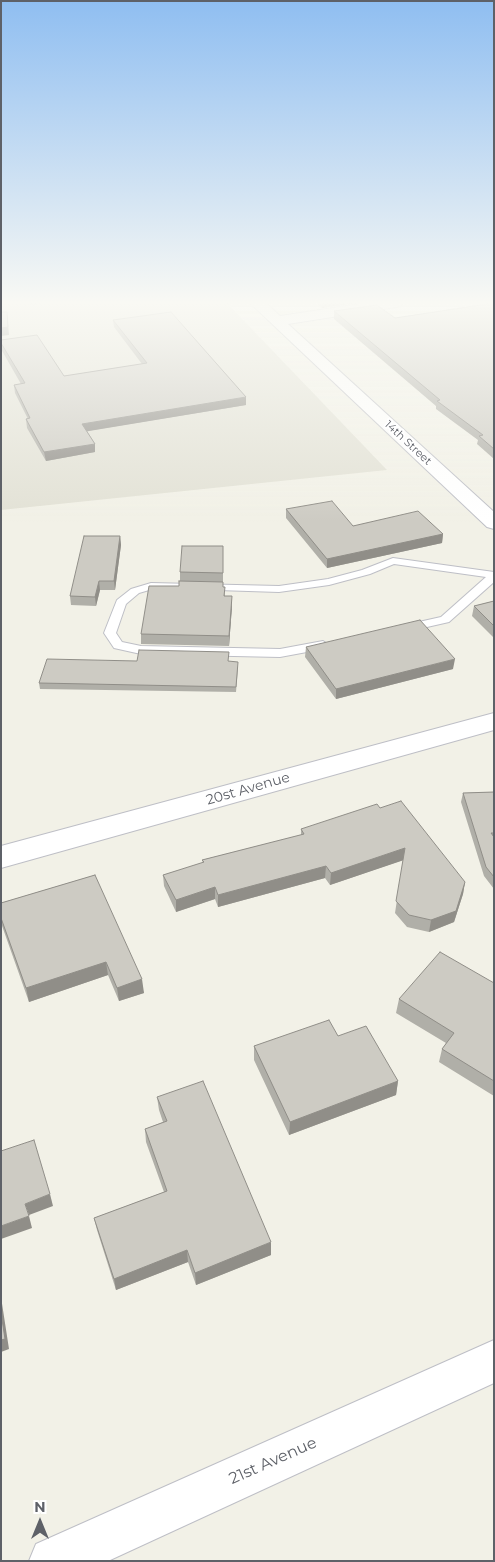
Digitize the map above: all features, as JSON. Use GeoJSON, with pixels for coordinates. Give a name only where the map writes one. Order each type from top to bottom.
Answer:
{"type":"FeatureCollection","features":[{"type":"Feature","properties":{"kind":"street","name":"14th Street"},"geometry":{"type":"LineString","coordinates":[[335,376],[494,523]]}},
{"type":"Feature","properties":{"kind":"street","name":"20st Avenue"},"geometry":{"type":"LineString","coordinates":[[1,857],[494,721]]}},
{"type":"Feature","properties":{"kind":"street","name":"21st Avenue"},"geometry":{"type":"LineString","coordinates":[[53,1561],[494,1361]]}},
{"type":"Feature","properties":{"kind":"lane"},"geometry":{"type":"LineString","coordinates":[[338,642],[280,654],[141,650],[118,645],[110,633],[121,602],[135,591],[155,585],[279,590],[329,582],[366,572],[394,561],[494,575]]}},
{"type":"Feature","properties":{"kind":"lane"},"geometry":{"type":"LineString","coordinates":[[397,630],[446,620],[494,575]]}},
{"type":"Feature","properties":{"kind":"shaded area"},"geometry":{"type":"Polygon","coordinates":[[[1,376],[297,376],[387,470],[1,510],[1,376]]]}},
{"type":"Feature","properties":{"kind":"building"},"geometry":{"type":"Polygon","coordinates":[[[21,376],[227,376],[246,397],[82,424],[95,444],[44,452],[26,419],[30,418],[14,385],[25,383],[21,376]]]}},
{"type":"Feature","properties":{"kind":"building"},"geometry":{"type":"Polygon","coordinates":[[[411,376],[494,376],[494,449],[479,436],[483,435],[437,401],[440,400],[411,376]]]}},
{"type":"Feature","properties":{"kind":"building"},"geometry":{"type":"Polygon","coordinates":[[[332,501],[353,526],[418,511],[443,534],[327,559],[286,509],[332,501]]]}},
{"type":"Feature","properties":{"kind":"building"},"geometry":{"type":"Polygon","coordinates":[[[84,536],[120,536],[114,581],[99,581],[95,597],[70,596],[84,536]]]}},
{"type":"Feature","properties":{"kind":"building"},"geometry":{"type":"Polygon","coordinates":[[[182,546],[223,546],[223,573],[180,572],[182,546]]]}},
{"type":"Feature","properties":{"kind":"building"},"geometry":{"type":"Polygon","coordinates":[[[179,581],[223,582],[223,587],[225,587],[224,596],[232,596],[229,636],[141,634],[149,586],[179,586],[179,581]]]}},
{"type":"Feature","properties":{"kind":"building"},"geometry":{"type":"Polygon","coordinates":[[[494,601],[494,626],[474,606],[494,601]]]}},
{"type":"Feature","properties":{"kind":"building"},"geometry":{"type":"Polygon","coordinates":[[[420,620],[455,659],[336,689],[306,647],[420,620]]]}},
{"type":"Feature","properties":{"kind":"building"},"geometry":{"type":"Polygon","coordinates":[[[139,650],[229,652],[228,661],[238,662],[236,687],[39,683],[47,659],[137,661],[139,650]]]}},
{"type":"Feature","properties":{"kind":"building"},"geometry":{"type":"Polygon","coordinates":[[[494,792],[494,833],[491,833],[494,837],[494,877],[486,867],[463,793],[494,792]]]}},
{"type":"Feature","properties":{"kind":"building"},"geometry":{"type":"Polygon","coordinates":[[[401,801],[465,882],[456,911],[431,920],[409,915],[396,901],[405,848],[331,873],[326,866],[218,895],[215,887],[176,900],[163,875],[204,862],[202,860],[304,834],[301,829],[377,804],[380,808],[401,801]]]}},
{"type":"Feature","properties":{"kind":"building"},"geometry":{"type":"Polygon","coordinates":[[[95,875],[142,979],[117,988],[106,962],[26,988],[1,918],[1,903],[95,875]]]}},
{"type":"Feature","properties":{"kind":"building"},"geometry":{"type":"Polygon","coordinates":[[[440,952],[494,983],[494,1081],[442,1049],[454,1033],[399,999],[440,952]]]}},
{"type":"Feature","properties":{"kind":"building"},"geometry":{"type":"Polygon","coordinates":[[[329,1020],[338,1036],[366,1026],[398,1081],[290,1122],[254,1046],[329,1020]]]}},
{"type":"Feature","properties":{"kind":"building"},"geometry":{"type":"Polygon","coordinates":[[[203,1081],[271,1242],[195,1273],[187,1250],[114,1279],[94,1218],[167,1191],[145,1129],[167,1121],[157,1097],[203,1081]]]}},
{"type":"Feature","properties":{"kind":"building"},"geometry":{"type":"Polygon","coordinates":[[[34,1140],[50,1194],[25,1204],[29,1216],[1,1226],[1,1151],[34,1140]]]}},
{"type":"Feature","properties":{"kind":"building"},"geometry":{"type":"Polygon","coordinates":[[[1,1313],[5,1339],[1,1340],[1,1313]]]}}]}
